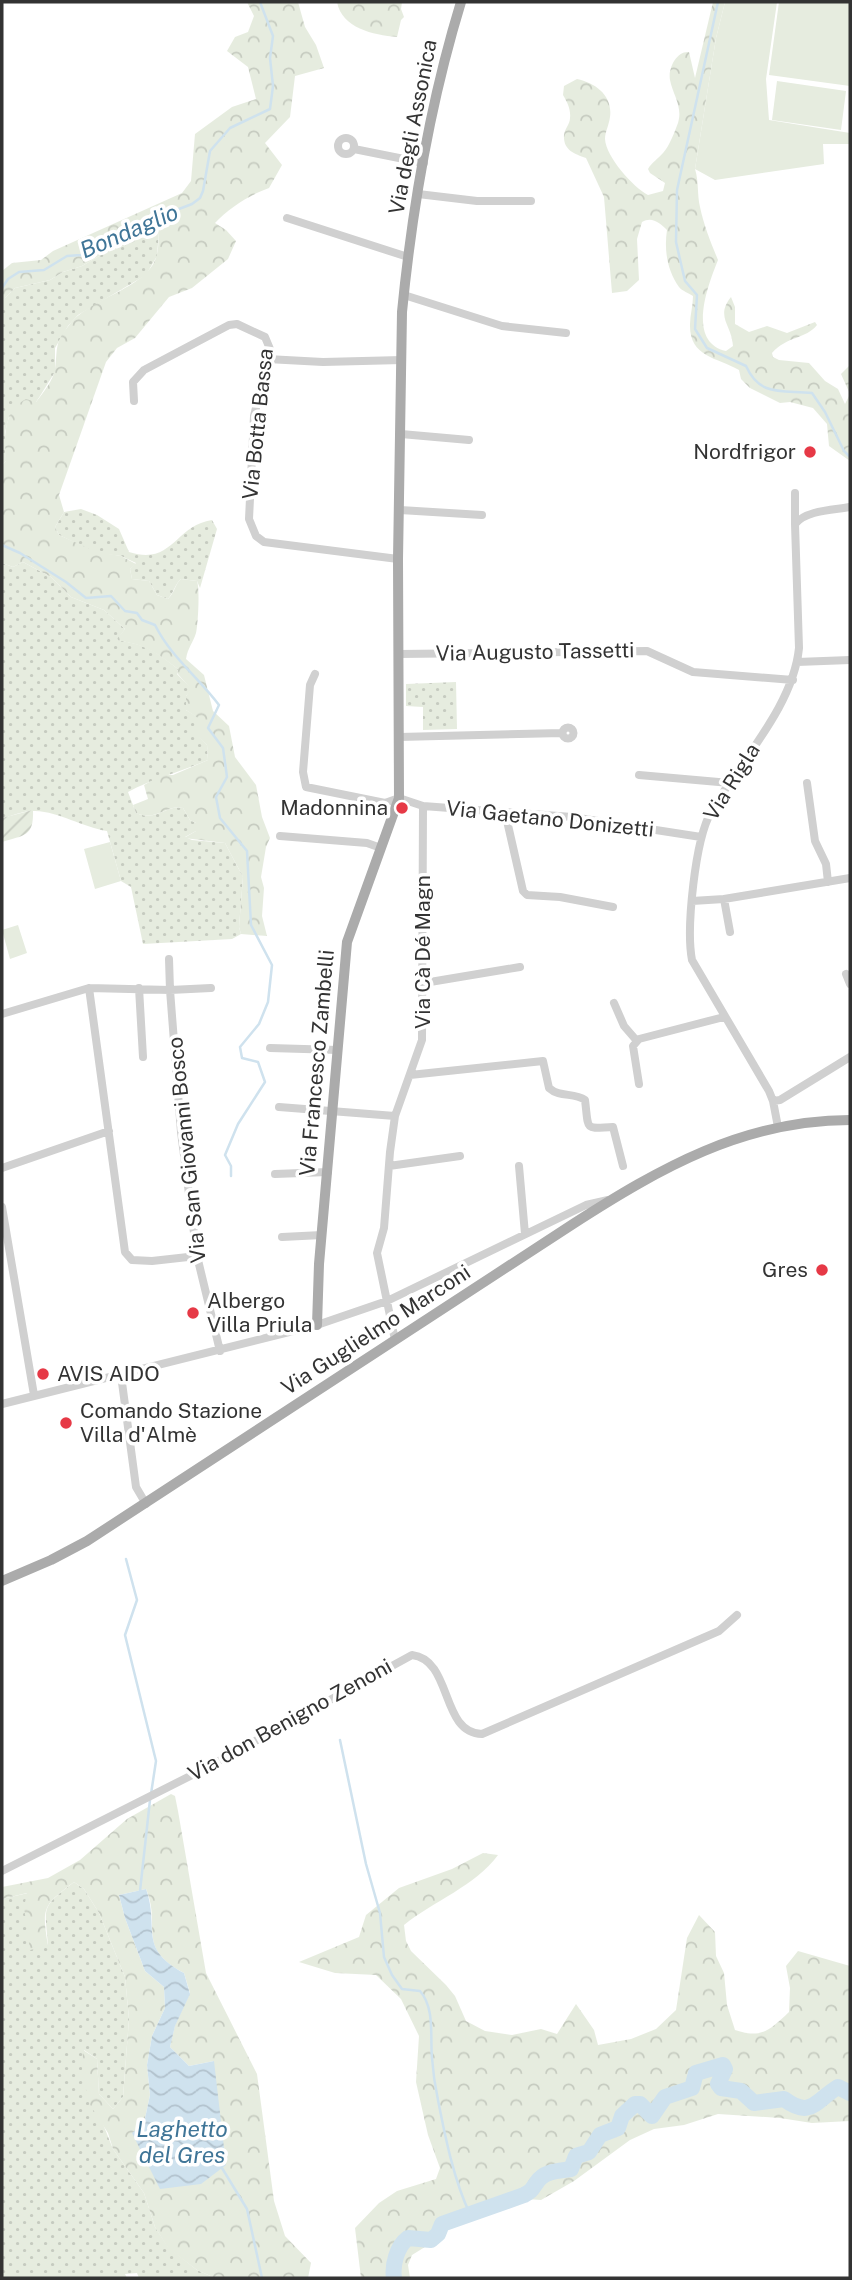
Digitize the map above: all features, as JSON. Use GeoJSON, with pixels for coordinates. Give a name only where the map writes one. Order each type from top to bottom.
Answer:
{"type":"FeatureCollection","features":[{"type":"Feature","properties":{"kind":"main road","name":"Via degli Assonica"},"geometry":{"type":"LineString","coordinates":[[407,259],[447,46],[461,2]]}},
{"type":"Feature","properties":{"kind":"main road","name":"Via Francesco Zambelli"},"geometry":{"type":"LineString","coordinates":[[317,1325],[346,942],[400,798],[398,559],[401,360],[407,259]]}},
{"type":"Feature","properties":{"kind":"main road","name":"Via Guglielmo Marconi"},"geometry":{"type":"LineString","coordinates":[[2,1581],[72,1550],[146,1504],[573,1224],[669,1166],[711,1147],[778,1127],[850,1120]]}},
{"type":"Feature","properties":{"kind":"street"},"geometry":{"type":"LineString","coordinates":[[354,149],[424,163]]}},
{"type":"Feature","properties":{"kind":"street"},"geometry":{"type":"LineString","coordinates":[[418,194],[477,201],[531,201]]}},
{"type":"Feature","properties":{"kind":"street"},"geometry":{"type":"LineString","coordinates":[[287,218],[407,259]]}},
{"type":"Feature","properties":{"kind":"street"},"geometry":{"type":"LineString","coordinates":[[404,295],[502,326],[566,333]]}},
{"type":"Feature","properties":{"kind":"street","name":"Via Botta Bassa"},"geometry":{"type":"LineString","coordinates":[[134,401],[133,383],[144,370],[229,325],[237,324],[265,337],[270,349],[254,416],[249,519],[256,536],[264,541],[398,559]]}},
{"type":"Feature","properties":{"kind":"street"},"geometry":{"type":"LineString","coordinates":[[267,359],[323,362],[401,360]]}},
{"type":"Feature","properties":{"kind":"street"},"geometry":{"type":"LineString","coordinates":[[401,434],[469,440]]}},
{"type":"Feature","properties":{"kind":"street","name":"Via Rigla"},"geometry":{"type":"LineString","coordinates":[[778,1127],[773,1101],[692,960],[690,949],[692,901],[701,836],[710,813],[793,680],[797,662],[795,493]]}},
{"type":"Feature","properties":{"kind":"street"},"geometry":{"type":"LineString","coordinates":[[796,524],[799,519],[815,513],[850,507]]}},
{"type":"Feature","properties":{"kind":"street"},"geometry":{"type":"LineString","coordinates":[[400,510],[482,515]]}},
{"type":"Feature","properties":{"kind":"street","name":"Via Augusto Tassetti"},"geometry":{"type":"LineString","coordinates":[[399,654],[646,651],[693,672],[793,680]]}},
{"type":"Feature","properties":{"kind":"street"},"geometry":{"type":"LineString","coordinates":[[797,662],[850,660]]}},
{"type":"Feature","properties":{"kind":"street"},"geometry":{"type":"LineString","coordinates":[[315,674],[310,685],[303,772],[306,787],[385,803],[400,798]]}},
{"type":"Feature","properties":{"kind":"street"},"geometry":{"type":"LineString","coordinates":[[399,737],[562,733]]}},
{"type":"Feature","properties":{"kind":"street"},"geometry":{"type":"LineString","coordinates":[[639,775],[730,783]]}},
{"type":"Feature","properties":{"kind":"street"},"geometry":{"type":"LineString","coordinates":[[807,783],[815,841],[826,864],[828,882]]}},
{"type":"Feature","properties":{"kind":"street","name":"Via Gaetano Donizetti"},"geometry":{"type":"LineString","coordinates":[[400,798],[423,806],[572,817],[701,836]]}},
{"type":"Feature","properties":{"kind":"street","name":"Via Cà Dé Magn"},"geometry":{"type":"LineString","coordinates":[[395,1340],[377,1253],[384,1228],[395,1116],[422,1040],[423,806]]}},
{"type":"Feature","properties":{"kind":"street"},"geometry":{"type":"LineString","coordinates":[[505,812],[523,891],[527,895],[560,897],[613,907]]}},
{"type":"Feature","properties":{"kind":"street"},"geometry":{"type":"LineString","coordinates":[[280,836],[367,843],[382,848]]}},
{"type":"Feature","properties":{"kind":"street"},"geometry":{"type":"LineString","coordinates":[[692,901],[724,899],[850,878]]}},
{"type":"Feature","properties":{"kind":"street"},"geometry":{"type":"LineString","coordinates":[[724,899],[730,932]]}},
{"type":"Feature","properties":{"kind":"street","name":"Via San Giovanni Bosco"},"geometry":{"type":"LineString","coordinates":[[169,959],[181,1132],[197,1256],[220,1351]]}},
{"type":"Feature","properties":{"kind":"street"},"geometry":{"type":"LineString","coordinates":[[424,984],[520,967]]}},
{"type":"Feature","properties":{"kind":"street"},"geometry":{"type":"LineString","coordinates":[[846,974],[850,984]]}},
{"type":"Feature","properties":{"kind":"street"},"geometry":{"type":"LineString","coordinates":[[2,1014],[89,988],[211,988]]}},
{"type":"Feature","properties":{"kind":"street"},"geometry":{"type":"LineString","coordinates":[[89,988],[125,1252],[132,1260],[152,1261],[197,1256]]}},
{"type":"Feature","properties":{"kind":"street"},"geometry":{"type":"LineString","coordinates":[[139,988],[143,1057]]}},
{"type":"Feature","properties":{"kind":"street"},"geometry":{"type":"LineString","coordinates":[[614,1003],[624,1026],[637,1041]]}},
{"type":"Feature","properties":{"kind":"street"},"geometry":{"type":"LineString","coordinates":[[639,1084],[633,1046],[637,1041],[724,1017]]}},
{"type":"Feature","properties":{"kind":"street"},"geometry":{"type":"LineString","coordinates":[[270,1048],[338,1050]]}},
{"type":"Feature","properties":{"kind":"street"},"geometry":{"type":"LineString","coordinates":[[773,1101],[780,1100],[850,1057]]}},
{"type":"Feature","properties":{"kind":"street"},"geometry":{"type":"LineString","coordinates":[[410,1075],[543,1061],[549,1088],[556,1094],[585,1100],[591,1128],[613,1127],[623,1166]]}},
{"type":"Feature","properties":{"kind":"street"},"geometry":{"type":"LineString","coordinates":[[279,1107],[395,1116]]}},
{"type":"Feature","properties":{"kind":"street"},"geometry":{"type":"LineString","coordinates":[[2,1168],[109,1132]]}},
{"type":"Feature","properties":{"kind":"street"},"geometry":{"type":"LineString","coordinates":[[389,1166],[460,1156]]}},
{"type":"Feature","properties":{"kind":"street"},"geometry":{"type":"LineString","coordinates":[[519,1166],[525,1234]]}},
{"type":"Feature","properties":{"kind":"street"},"geometry":{"type":"LineString","coordinates":[[275,1174],[328,1172]]}},
{"type":"Feature","properties":{"kind":"street"},"geometry":{"type":"LineString","coordinates":[[2,1405],[317,1325],[387,1301],[586,1205],[611,1200]]}},
{"type":"Feature","properties":{"kind":"street"},"geometry":{"type":"LineString","coordinates":[[2,1208],[4,1234],[34,1395]]}},
{"type":"Feature","properties":{"kind":"street"},"geometry":{"type":"LineString","coordinates":[[554,1220],[566,1219],[573,1224]]}},
{"type":"Feature","properties":{"kind":"street"},"geometry":{"type":"LineString","coordinates":[[282,1237],[322,1235]]}},
{"type":"Feature","properties":{"kind":"street"},"geometry":{"type":"LineString","coordinates":[[121,1375],[136,1487],[146,1504]]}},
{"type":"Feature","properties":{"kind":"street","name":"Via don Benigno Zenoni"},"geometry":{"type":"LineString","coordinates":[[2,1871],[227,1756],[412,1655],[421,1656],[435,1668],[457,1718],[465,1728],[474,1734],[482,1734],[719,1631],[737,1615]]}},
{"type":"Feature","properties":{"kind":"green space"},"geometry":{"type":"Polygon","coordinates":[[[247,2],[298,2],[305,27],[316,45],[324,68],[295,76],[290,117],[265,143],[282,165],[269,188],[240,202],[215,223],[236,241],[228,259],[192,288],[169,297],[135,338],[117,348],[106,362],[59,495],[64,512],[55,527],[59,535],[97,552],[121,556],[136,564],[130,569],[132,579],[149,581],[157,595],[168,599],[181,579],[197,581],[197,629],[186,659],[204,675],[213,711],[229,726],[235,757],[256,785],[262,817],[270,838],[261,877],[264,888],[262,916],[267,936],[241,934],[239,927],[243,877],[225,843],[184,838],[196,831],[196,823],[190,820],[183,808],[143,815],[136,813],[133,805],[148,799],[144,785],[162,775],[173,775],[208,760],[207,745],[194,732],[198,718],[186,710],[186,696],[191,689],[177,673],[178,669],[149,650],[116,640],[125,629],[104,610],[71,597],[51,577],[23,562],[13,567],[2,563],[2,465],[6,461],[5,434],[9,418],[18,404],[26,399],[36,402],[48,386],[54,373],[59,341],[70,324],[91,306],[132,284],[152,266],[158,251],[159,232],[101,255],[50,280],[15,288],[2,301],[2,271],[12,263],[41,260],[53,251],[182,193],[191,181],[195,134],[232,107],[256,99],[248,67],[227,51],[235,37],[248,32],[254,16],[247,2]]]}},
{"type":"Feature","properties":{"kind":"green space"},"geometry":{"type":"Polygon","coordinates":[[[337,2],[402,2],[404,17],[397,37],[369,32],[352,24],[340,11],[337,2]]]}},
{"type":"Feature","properties":{"kind":"green space"},"geometry":{"type":"Polygon","coordinates":[[[713,2],[725,2],[716,38],[695,169],[702,214],[718,260],[703,312],[706,336],[714,346],[726,351],[733,346],[724,316],[726,304],[731,297],[735,307],[735,324],[749,332],[767,326],[787,333],[815,322],[817,325],[813,330],[778,347],[772,353],[773,357],[809,363],[825,381],[838,389],[845,404],[850,394],[850,461],[829,446],[827,424],[813,408],[790,402],[780,403],[750,388],[741,379],[739,370],[699,350],[691,335],[693,296],[680,288],[672,274],[666,252],[667,230],[659,223],[652,220],[642,222],[637,239],[639,280],[627,291],[612,293],[604,197],[586,158],[574,153],[565,144],[564,135],[570,115],[563,95],[564,86],[577,79],[597,87],[609,103],[610,117],[605,139],[610,154],[621,171],[648,195],[663,191],[665,183],[648,169],[665,150],[678,123],[679,112],[670,71],[680,54],[689,52],[695,78],[713,2]]]}},
{"type":"Feature","properties":{"kind":"green space"},"geometry":{"type":"Polygon","coordinates":[[[725,2],[777,2],[766,79],[769,120],[850,133],[850,144],[823,144],[824,164],[715,180],[695,169],[716,38],[725,2]]]}},
{"type":"Feature","properties":{"kind":"green space"},"geometry":{"type":"Polygon","coordinates":[[[779,2],[850,2],[850,86],[769,75],[779,2]]]}},
{"type":"Feature","properties":{"kind":"green space"},"geometry":{"type":"Polygon","coordinates":[[[777,81],[846,91],[841,130],[772,120],[777,81]]]}},
{"type":"Feature","properties":{"kind":"green space"},"geometry":{"type":"Polygon","coordinates":[[[159,231],[157,256],[146,275],[78,315],[68,326],[55,348],[55,372],[40,396],[36,402],[9,417],[5,432],[6,461],[2,465],[2,301],[15,288],[50,280],[159,231]]]}},
{"type":"Feature","properties":{"kind":"green space"},"geometry":{"type":"Polygon","coordinates":[[[850,360],[850,394],[841,374],[849,366],[850,360]]]}},
{"type":"Feature","properties":{"kind":"green space"},"geometry":{"type":"Polygon","coordinates":[[[81,509],[97,515],[119,529],[129,552],[144,555],[165,550],[189,530],[212,520],[217,529],[200,588],[197,581],[181,579],[168,599],[157,595],[149,581],[132,579],[130,569],[136,563],[121,556],[97,553],[59,535],[55,527],[64,512],[81,509]]]}},
{"type":"Feature","properties":{"kind":"green space"},"geometry":{"type":"Polygon","coordinates":[[[23,562],[51,577],[71,597],[104,610],[125,629],[117,640],[157,653],[178,669],[177,674],[192,689],[186,696],[186,710],[199,718],[195,732],[207,745],[208,760],[128,792],[136,813],[150,815],[172,808],[183,808],[190,820],[196,823],[196,831],[185,837],[225,843],[243,877],[239,927],[241,934],[232,939],[143,944],[131,887],[121,881],[107,831],[44,812],[27,811],[2,818],[2,563],[13,567],[23,562]]]}},
{"type":"Feature","properties":{"kind":"green space"},"geometry":{"type":"Polygon","coordinates":[[[456,682],[457,729],[423,730],[423,707],[406,706],[406,684],[456,682]]]}},
{"type":"Feature","properties":{"kind":"green space"},"geometry":{"type":"Polygon","coordinates":[[[33,810],[32,825],[26,834],[2,842],[2,818],[33,810]]]}},
{"type":"Feature","properties":{"kind":"green space"},"geometry":{"type":"Polygon","coordinates":[[[110,842],[121,881],[95,889],[84,849],[110,842]]]}},
{"type":"Feature","properties":{"kind":"green space"},"geometry":{"type":"Polygon","coordinates":[[[18,925],[27,953],[10,959],[2,930],[18,925]]]}},
{"type":"Feature","properties":{"kind":"green space"},"geometry":{"type":"Polygon","coordinates":[[[171,1794],[175,1796],[206,1973],[257,2074],[274,2201],[285,2236],[311,2263],[308,2278],[215,2278],[197,2270],[168,2248],[155,2227],[144,2193],[113,2149],[108,2133],[90,2105],[82,2074],[83,2050],[97,2059],[99,2094],[113,2109],[123,2097],[129,2019],[125,1977],[99,1913],[84,1889],[74,1882],[50,1903],[47,1909],[45,1923],[48,1946],[30,1950],[24,1907],[27,1893],[2,1899],[2,1887],[48,1878],[80,1860],[127,1819],[171,1794]],[[146,1889],[119,1895],[145,1971],[164,1987],[165,2008],[152,2036],[147,2065],[150,2095],[144,2123],[132,2134],[214,2061],[189,2066],[170,2047],[175,2025],[190,1993],[184,1973],[169,1963],[155,1945],[146,1889]]]}},
{"type":"Feature","properties":{"kind":"green space"},"geometry":{"type":"Polygon","coordinates":[[[483,1853],[498,1855],[478,1876],[404,1925],[406,1941],[411,1951],[455,1996],[466,2021],[485,2031],[512,2035],[541,2029],[557,2034],[576,2004],[594,2030],[598,2045],[631,2039],[656,2029],[676,2010],[687,1938],[699,1915],[715,1932],[716,1956],[724,1973],[727,2005],[735,2030],[752,2034],[765,2031],[789,2012],[790,1988],[786,1966],[798,1951],[850,1966],[850,2121],[812,2123],[718,2114],[684,2125],[654,2129],[630,2140],[574,2181],[541,2200],[527,2199],[446,2228],[441,2237],[412,2255],[408,2265],[410,2278],[361,2278],[355,2228],[379,2203],[397,2191],[436,2179],[440,2168],[428,2135],[416,2082],[419,2036],[401,1999],[376,1975],[335,1973],[299,1962],[359,1937],[366,1915],[399,1888],[452,1869],[483,1853]]]}},
{"type":"Feature","properties":{"kind":"green space"},"geometry":{"type":"Polygon","coordinates":[[[74,1882],[84,1889],[99,1913],[125,1977],[129,2019],[123,2097],[113,2109],[99,2094],[97,2059],[84,2050],[103,2124],[113,2149],[144,2193],[155,2227],[168,2247],[197,2270],[215,2278],[139,2278],[137,2273],[125,2274],[127,2278],[2,2278],[2,1899],[28,1893],[48,1946],[47,1909],[55,1897],[74,1882]]]}},
{"type":"Feature","properties":{"kind":"water","name":"Laghetto del Gres"},"geometry":{"type":"Polygon","coordinates":[[[146,1889],[155,1946],[169,1964],[184,1973],[190,1994],[175,2026],[170,2047],[189,2066],[214,2061],[226,2165],[201,2184],[160,2189],[132,2133],[144,2123],[150,2095],[147,2065],[152,2036],[165,2008],[164,1987],[145,1971],[119,1895],[146,1889]]]}},
{"type":"Feature","properties":{"kind":"waterway","name":"Bondaglio"},"geometry":{"type":"LineString","coordinates":[[2,288],[8,279],[19,272],[44,270],[67,256],[81,255],[112,241],[127,229],[192,204],[200,198],[210,151],[230,128],[270,109],[273,36],[260,2]]}},
{"type":"Feature","properties":{"kind":"waterway"},"geometry":{"type":"LineString","coordinates":[[718,2],[677,190],[676,242],[685,281],[697,295],[695,329],[707,348],[746,366],[758,383],[765,387],[812,393],[850,457]]}},
{"type":"Feature","properties":{"kind":"waterway","name":"Bondaglio"},"geometry":{"type":"LineString","coordinates":[[2,545],[66,582],[86,598],[111,596],[125,611],[137,613],[142,620],[155,625],[169,647],[219,705],[208,728],[223,748],[227,777],[216,797],[220,818],[247,851],[251,925],[272,965],[268,1002],[259,1024],[240,1047],[242,1058],[258,1062],[265,1082],[238,1124],[225,1155],[231,1166],[231,1176]]}},
{"type":"Feature","properties":{"kind":"waterway"},"geometry":{"type":"LineString","coordinates":[[126,1559],[137,1600],[125,1635],[156,1761],[151,1794]]}},
{"type":"Feature","properties":{"kind":"waterway"},"geometry":{"type":"LineString","coordinates":[[340,1740],[366,1864],[380,1913],[384,1957],[402,1989],[420,1991],[428,2006],[434,2074],[441,2114],[455,2173],[470,2214]]}},
{"type":"Feature","properties":{"kind":"waterway"},"geometry":{"type":"LineString","coordinates":[[140,1891],[150,1800]]}},
{"type":"Feature","properties":{"kind":"waterway"},"geometry":{"type":"LineString","coordinates":[[394,2278],[396,2256],[408,2238],[431,2240],[438,2234],[442,2224],[524,2195],[543,2176],[571,2169],[576,2156],[589,2152],[600,2135],[618,2128],[622,2116],[635,2104],[640,2104],[652,2116],[665,2097],[692,2088],[696,2073],[723,2065],[725,2069],[718,2084],[721,2088],[741,2091],[754,2103],[784,2099],[793,2105],[807,2108],[838,2087],[850,2093]]}},
{"type":"Feature","properties":{"kind":"waterway"},"geometry":{"type":"LineString","coordinates":[[222,2168],[247,2209],[262,2278]]}},
{"type":"Feature","properties":{"kind":"place","name":"Nordfrigor"},"geometry":{"type":"Point","coordinates":[810,452]}},
{"type":"Feature","properties":{"kind":"place","name":"Madonnina"},"geometry":{"type":"Point","coordinates":[402,808]}},
{"type":"Feature","properties":{"kind":"place","name":"Gres"},"geometry":{"type":"Point","coordinates":[822,1270]}},
{"type":"Feature","properties":{"kind":"place","name":"Albergo Villa Priula"},"geometry":{"type":"Point","coordinates":[193,1313]}},
{"type":"Feature","properties":{"kind":"place","name":"AVIS AIDO"},"geometry":{"type":"Point","coordinates":[43,1374]}},
{"type":"Feature","properties":{"kind":"place","name":"Comando Stazione Villa d'Almè"},"geometry":{"type":"Point","coordinates":[66,1423]}}]}
